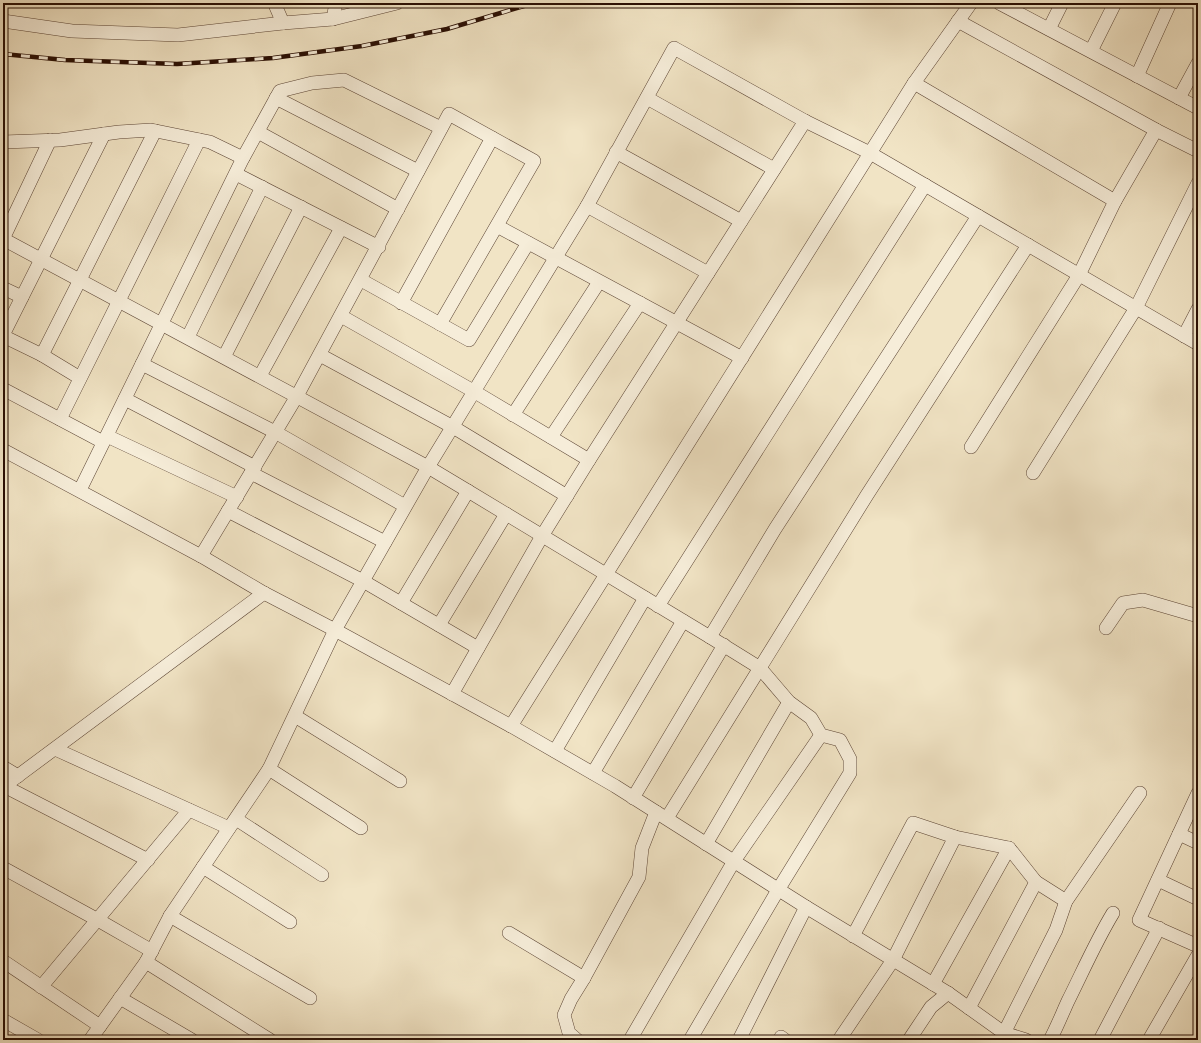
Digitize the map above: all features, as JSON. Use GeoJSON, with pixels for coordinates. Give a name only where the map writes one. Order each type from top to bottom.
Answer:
{"type":"FeatureCollection","features":[{"type":"Feature","properties":{"kind":"street"},"geometry":{"type":"LineString","coordinates":[[276,3],[276,7],[283,23]]}},
{"type":"Feature","properties":{"kind":"street"},"geometry":{"type":"LineString","coordinates":[[333,19],[336,3]]}},
{"type":"Feature","properties":{"kind":"street"},"geometry":{"type":"LineString","coordinates":[[3,21],[72,31],[178,35],[333,19],[397,3]]}},
{"type":"Feature","properties":{"kind":"street"},"geometry":{"type":"LineString","coordinates":[[511,726],[870,153],[914,84],[971,3]]}},
{"type":"Feature","properties":{"kind":"street"},"geometry":{"type":"LineString","coordinates":[[999,3],[1198,108]]}},
{"type":"Feature","properties":{"kind":"street"},"geometry":{"type":"LineString","coordinates":[[1049,29],[1062,3]]}},
{"type":"Feature","properties":{"kind":"street"},"geometry":{"type":"LineString","coordinates":[[1091,51],[1115,3]]}},
{"type":"Feature","properties":{"kind":"street"},"geometry":{"type":"LineString","coordinates":[[1137,76],[1170,3]]}},
{"type":"Feature","properties":{"kind":"street"},"geometry":{"type":"LineString","coordinates":[[958,21],[1156,130],[1198,151]]}},
{"type":"Feature","properties":{"kind":"street"},"geometry":{"type":"LineString","coordinates":[[3,961],[41,987],[97,1035],[149,956],[170,916],[269,769],[335,630],[428,467],[587,206],[674,48],[805,121],[870,153],[1198,344]]}},
{"type":"Feature","properties":{"kind":"street"},"geometry":{"type":"LineString","coordinates":[[1179,98],[1198,63]]}},
{"type":"Feature","properties":{"kind":"street"},"geometry":{"type":"LineString","coordinates":[[80,490],[243,158],[280,91],[312,84],[344,80],[441,128]]}},
{"type":"Feature","properties":{"kind":"street"},"geometry":{"type":"LineString","coordinates":[[914,84],[1115,201]]}},
{"type":"Feature","properties":{"kind":"street"},"geometry":{"type":"LineString","coordinates":[[276,98],[418,171]]}},
{"type":"Feature","properties":{"kind":"street"},"geometry":{"type":"LineString","coordinates":[[647,98],[774,169]]}},
{"type":"Feature","properties":{"kind":"street"},"geometry":{"type":"LineString","coordinates":[[201,556],[297,396],[379,247],[449,114],[534,161],[440,324]]}},
{"type":"Feature","properties":{"kind":"street"},"geometry":{"type":"LineString","coordinates":[[452,694],[542,536],[805,121]]}},
{"type":"Feature","properties":{"kind":"street"},"geometry":{"type":"LineString","coordinates":[[3,142],[50,140],[151,130],[210,142],[243,158]]}},
{"type":"Feature","properties":{"kind":"street"},"geometry":{"type":"LineString","coordinates":[[971,447],[1079,275],[1115,201],[1156,130]]}},
{"type":"Feature","properties":{"kind":"street"},"geometry":{"type":"LineString","coordinates":[[42,355],[156,131]]}},
{"type":"Feature","properties":{"kind":"street"},"geometry":{"type":"LineString","coordinates":[[258,132],[398,209]]}},
{"type":"Feature","properties":{"kind":"street"},"geometry":{"type":"LineString","coordinates":[[80,378],[42,355],[3,335],[104,134]]}},
{"type":"Feature","properties":{"kind":"street"},"geometry":{"type":"LineString","coordinates":[[401,303],[492,138]]}},
{"type":"Feature","properties":{"kind":"street"},"geometry":{"type":"LineString","coordinates":[[50,140],[3,239],[428,467],[760,668],[790,702],[811,718],[822,735],[840,740],[850,759],[850,773],[778,890],[690,1040]]}},
{"type":"Feature","properties":{"kind":"street"},"geometry":{"type":"LineString","coordinates":[[60,420],[199,140]]}},
{"type":"Feature","properties":{"kind":"street"},"geometry":{"type":"LineString","coordinates":[[616,152],[741,221]]}},
{"type":"Feature","properties":{"kind":"street"},"geometry":{"type":"LineString","coordinates":[[236,174],[379,247]]}},
{"type":"Feature","properties":{"kind":"street"},"geometry":{"type":"LineString","coordinates":[[1033,473],[1136,308],[1198,183]]}},
{"type":"Feature","properties":{"kind":"street"},"geometry":{"type":"LineString","coordinates":[[658,606],[925,185]]}},
{"type":"Feature","properties":{"kind":"street"},"geometry":{"type":"LineString","coordinates":[[188,337],[262,187]]}},
{"type":"Feature","properties":{"kind":"street"},"geometry":{"type":"LineString","coordinates":[[587,206],[708,273]]}},
{"type":"Feature","properties":{"kind":"street"},"geometry":{"type":"LineString","coordinates":[[224,357],[301,207]]}},
{"type":"Feature","properties":{"kind":"street"},"geometry":{"type":"LineString","coordinates":[[710,637],[775,529],[978,216]]}},
{"type":"Feature","properties":{"kind":"street"},"geometry":{"type":"LineString","coordinates":[[497,226],[742,358]]}},
{"type":"Feature","properties":{"kind":"street"},"geometry":{"type":"LineString","coordinates":[[260,376],[341,228]]}},
{"type":"Feature","properties":{"kind":"street"},"geometry":{"type":"LineString","coordinates":[[360,280],[469,340],[528,243]]}},
{"type":"Feature","properties":{"kind":"street"},"geometry":{"type":"LineString","coordinates":[[577,1040],[569,1033],[564,1014],[571,998],[584,978],[639,877],[642,848],[661,815],[760,668],[868,495],[1028,245]]}},
{"type":"Feature","properties":{"kind":"street"},"geometry":{"type":"LineString","coordinates":[[513,415],[600,282]]}},
{"type":"Feature","properties":{"kind":"street"},"geometry":{"type":"LineString","coordinates":[[3,288],[22,298]]}},
{"type":"Feature","properties":{"kind":"street"},"geometry":{"type":"LineString","coordinates":[[551,438],[640,303]]}},
{"type":"Feature","properties":{"kind":"street"},"geometry":{"type":"LineString","coordinates":[[1184,336],[1198,309]]}},
{"type":"Feature","properties":{"kind":"street"},"geometry":{"type":"LineString","coordinates":[[341,316],[475,392],[589,460]]}},
{"type":"Feature","properties":{"kind":"street"},"geometry":{"type":"LineString","coordinates":[[320,355],[453,427],[567,496]]}},
{"type":"Feature","properties":{"kind":"street"},"geometry":{"type":"LineString","coordinates":[[142,364],[275,432],[405,506]]}},
{"type":"Feature","properties":{"kind":"street"},"geometry":{"type":"LineString","coordinates":[[3,390],[60,420],[236,497]]}},
{"type":"Feature","properties":{"kind":"street"},"geometry":{"type":"LineString","coordinates":[[125,399],[385,542]]}},
{"type":"Feature","properties":{"kind":"street"},"geometry":{"type":"LineString","coordinates":[[3,450],[80,490],[201,556],[264,594],[335,630],[555,751],[661,815],[778,890],[948,993],[1004,1033],[1026,1040]]}},
{"type":"Feature","properties":{"kind":"street"},"geometry":{"type":"LineString","coordinates":[[401,603],[468,491]]}},
{"type":"Feature","properties":{"kind":"street"},"geometry":{"type":"LineString","coordinates":[[228,511],[363,581],[478,648]]}},
{"type":"Feature","properties":{"kind":"street"},"geometry":{"type":"LineString","coordinates":[[439,625],[506,514]]}},
{"type":"Feature","properties":{"kind":"street"},"geometry":{"type":"LineString","coordinates":[[148,860],[4,786],[264,594]]}},
{"type":"Feature","properties":{"kind":"street"},"geometry":{"type":"LineString","coordinates":[[555,751],[645,598]]}},
{"type":"Feature","properties":{"kind":"street"},"geometry":{"type":"LineString","coordinates":[[1106,628],[1122,603],[1143,600],[1198,616]]}},
{"type":"Feature","properties":{"kind":"street"},"geometry":{"type":"LineString","coordinates":[[593,773],[683,621]]}},
{"type":"Feature","properties":{"kind":"street"},"geometry":{"type":"LineString","coordinates":[[633,798],[724,646]]}},
{"type":"Feature","properties":{"kind":"street"},"geometry":{"type":"LineString","coordinates":[[706,844],[790,702]]}},
{"type":"Feature","properties":{"kind":"street"},"geometry":{"type":"LineString","coordinates":[[295,716],[400,781]]}},
{"type":"Feature","properties":{"kind":"street"},"geometry":{"type":"LineString","coordinates":[[630,1040],[734,861],[822,735]]}},
{"type":"Feature","properties":{"kind":"street"},"geometry":{"type":"LineString","coordinates":[[55,749],[189,810],[232,823],[322,875]]}},
{"type":"Feature","properties":{"kind":"street"},"geometry":{"type":"LineString","coordinates":[[3,767],[18,776]]}},
{"type":"Feature","properties":{"kind":"street"},"geometry":{"type":"LineString","coordinates":[[269,769],[361,828]]}},
{"type":"Feature","properties":{"kind":"street"},"geometry":{"type":"LineString","coordinates":[[1004,1033],[1056,930],[1066,901],[1140,793]]}},
{"type":"Feature","properties":{"kind":"street"},"geometry":{"type":"LineString","coordinates":[[1198,793],[1139,920],[1198,946]]}},
{"type":"Feature","properties":{"kind":"street"},"geometry":{"type":"LineString","coordinates":[[41,987],[189,810]]}},
{"type":"Feature","properties":{"kind":"street"},"geometry":{"type":"LineString","coordinates":[[853,936],[913,823],[955,836],[1009,848],[1036,882],[1066,901]]}},
{"type":"Feature","properties":{"kind":"street"},"geometry":{"type":"LineString","coordinates":[[1179,834],[1198,843]]}},
{"type":"Feature","properties":{"kind":"street"},"geometry":{"type":"LineString","coordinates":[[839,1040],[893,960],[955,836]]}},
{"type":"Feature","properties":{"kind":"street"},"geometry":{"type":"LineString","coordinates":[[933,984],[1009,848]]}},
{"type":"Feature","properties":{"kind":"street"},"geometry":{"type":"LineString","coordinates":[[203,867],[290,922]]}},
{"type":"Feature","properties":{"kind":"street"},"geometry":{"type":"LineString","coordinates":[[3,868],[98,920],[270,1040]]}},
{"type":"Feature","properties":{"kind":"street"},"geometry":{"type":"LineString","coordinates":[[1158,880],[1198,899]]}},
{"type":"Feature","properties":{"kind":"street"},"geometry":{"type":"LineString","coordinates":[[969,1008],[1036,882]]}},
{"type":"Feature","properties":{"kind":"street"},"geometry":{"type":"LineString","coordinates":[[739,1040],[806,907]]}},
{"type":"Feature","properties":{"kind":"street"},"geometry":{"type":"LineString","coordinates":[[1050,1040],[1058,1027],[1089,956],[1113,912]]}},
{"type":"Feature","properties":{"kind":"street"},"geometry":{"type":"LineString","coordinates":[[170,916],[310,998]]}},
{"type":"Feature","properties":{"kind":"street"},"geometry":{"type":"LineString","coordinates":[[1100,1040],[1159,928]]}},
{"type":"Feature","properties":{"kind":"street"},"geometry":{"type":"LineString","coordinates":[[509,933],[584,978]]}},
{"type":"Feature","properties":{"kind":"street"},"geometry":{"type":"LineString","coordinates":[[1149,1040],[1198,955]]}},
{"type":"Feature","properties":{"kind":"street"},"geometry":{"type":"LineString","coordinates":[[909,1040],[931,1007],[948,993]]}},
{"type":"Feature","properties":{"kind":"street"},"geometry":{"type":"LineString","coordinates":[[120,998],[192,1040]]}},
{"type":"Feature","properties":{"kind":"street"},"geometry":{"type":"LineString","coordinates":[[3,1020],[38,1040]]}},
{"type":"Feature","properties":{"kind":"railway"},"geometry":{"type":"LineString","coordinates":[[3,54],[65,60],[177,64],[273,58],[362,46],[447,29],[534,3]]}}]}
